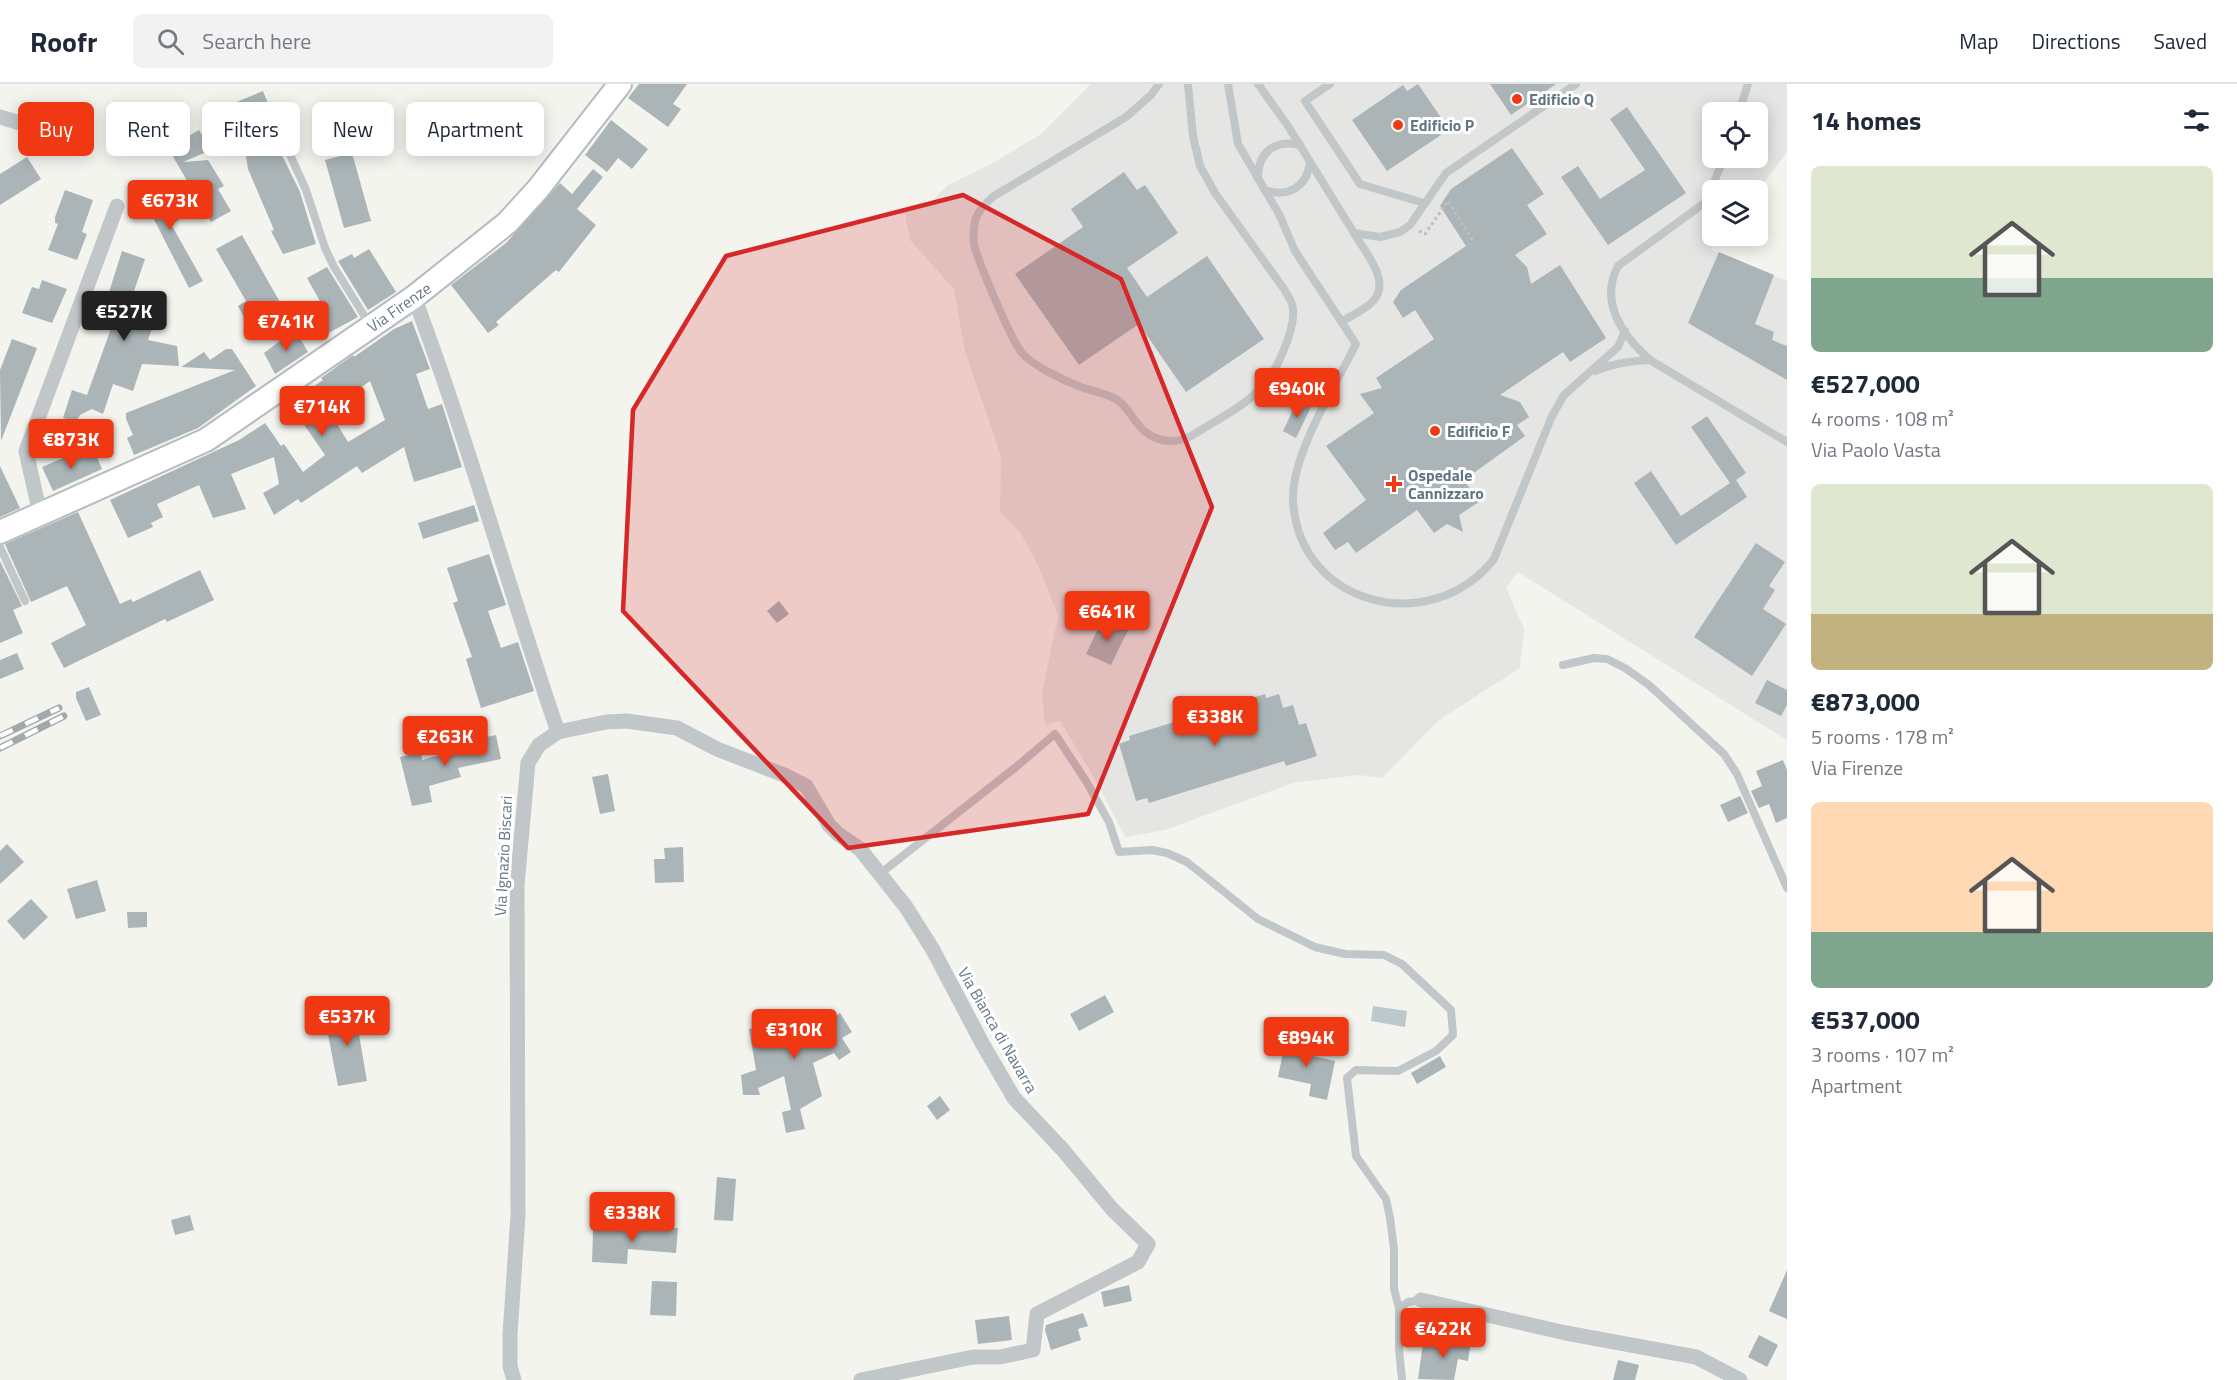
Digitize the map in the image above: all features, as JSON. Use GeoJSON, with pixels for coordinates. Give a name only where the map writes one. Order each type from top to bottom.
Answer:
{"type":"FeatureCollection","features":[{"type":"Feature","properties":{"kind":"street","name":"Via Firenze"},"geometry":{"type":"LineString","coordinates":[[0,532],[206,440],[414,297],[507,222],[538,189],[620,84]]}},
{"type":"Feature","properties":{"kind":"street"},"geometry":{"type":"LineString","coordinates":[[0,117],[18,122]]}},
{"type":"Feature","properties":{"kind":"street"},"geometry":{"type":"LineString","coordinates":[[40,514],[26,451],[117,206]]}},
{"type":"Feature","properties":{"kind":"street"},"geometry":{"type":"LineString","coordinates":[[414,297],[447,385],[520,625],[558,732]]}},
{"type":"Feature","properties":{"kind":"street","name":"Via Bianca di Navarra"},"geometry":{"type":"LineString","coordinates":[[558,732],[606,722],[627,721],[676,728],[717,749],[806,786],[829,825],[860,849],[906,907],[933,950],[981,1042],[1014,1098],[1063,1150],[1112,1209],[1148,1245],[1138,1262],[1037,1314],[1033,1350],[973,1358],[861,1380]]}},
{"type":"Feature","properties":{"kind":"street","name":"Via Ignazio Biscari"},"geometry":{"type":"LineString","coordinates":[[514,1380],[510,1366],[510,1335],[518,1215],[517,885],[528,763],[539,745],[558,732]]}},
{"type":"Feature","properties":{"kind":"street"},"geometry":{"type":"LineString","coordinates":[[1421,1300],[1566,1334],[1696,1357],[1740,1380]]}},
{"type":"Feature","properties":{"kind":"lane"},"geometry":{"type":"LineString","coordinates":[[1159,84],[1151,95],[1126,117],[994,196],[979,212],[974,236],[975,246],[990,285],[1015,344],[1022,354],[1079,386],[1115,399],[1152,438],[1172,442],[1182,441],[1193,435],[1263,387],[1277,364],[1289,335],[1293,310],[1291,301],[1284,290],[1215,193],[1200,166],[1193,136],[1188,84]]}},
{"type":"Feature","properties":{"kind":"lane"},"geometry":{"type":"LineString","coordinates":[[1228,84],[1238,144],[1279,214],[1294,251],[1343,321],[1356,344],[1306,443],[1294,483],[1298,531],[1316,563],[1347,589],[1378,602],[1393,604],[1429,601],[1465,587],[1484,573],[1494,559],[1552,416],[1564,395],[1618,347],[1624,331]]}},
{"type":"Feature","properties":{"kind":"lane"},"geometry":{"type":"LineString","coordinates":[[1258,84],[1300,145],[1380,279],[1380,289],[1374,301],[1343,321]]}},
{"type":"Feature","properties":{"kind":"lane"},"geometry":{"type":"LineString","coordinates":[[1330,84],[1305,101],[1360,184],[1424,203]]}},
{"type":"Feature","properties":{"kind":"lane"},"geometry":{"type":"LineString","coordinates":[[1354,233],[1380,237],[1391,236],[1410,225],[1446,173],[1576,84]]}},
{"type":"Feature","properties":{"kind":"lane"},"geometry":{"type":"LineString","coordinates":[[1742,102],[1748,84]]}},
{"type":"Feature","properties":{"kind":"lane"},"geometry":{"type":"LineString","coordinates":[[1258,178],[1258,167],[1262,157],[1269,149],[1278,144],[1300,145]]}},
{"type":"Feature","properties":{"kind":"lane"},"geometry":{"type":"LineString","coordinates":[[291,156],[306,189],[334,267],[371,326]]}},
{"type":"Feature","properties":{"kind":"lane"},"geometry":{"type":"LineString","coordinates":[[1265,190],[1286,193],[1296,189],[1309,173],[1310,162]]}},
{"type":"Feature","properties":{"kind":"lane"},"geometry":{"type":"LineString","coordinates":[[1720,168],[1703,204],[1618,266],[1612,278],[1612,307],[1624,331],[1635,346],[1650,360],[1787,442]]}},
{"type":"Feature","properties":{"kind":"lane"},"geometry":{"type":"LineString","coordinates":[[1585,375],[1606,366],[1650,360]]}},
{"type":"Feature","properties":{"kind":"lane"},"geometry":{"type":"LineString","coordinates":[[0,547],[25,601]]}},
{"type":"Feature","properties":{"kind":"lane"},"geometry":{"type":"LineString","coordinates":[[1563,665],[1594,657],[1607,659],[1625,668],[1649,686],[1724,754],[1737,774],[1787,888]]}},
{"type":"Feature","properties":{"kind":"lane"},"geometry":{"type":"LineString","coordinates":[[881,873],[1055,734],[1086,781],[1109,822],[1119,852],[1152,850],[1167,853],[1187,862],[1258,919],[1299,940],[1321,949],[1345,954],[1384,956],[1401,964],[1451,1010],[1453,1035],[1436,1051],[1398,1071],[1356,1070],[1347,1078],[1356,1156],[1386,1199],[1394,1249],[1394,1289],[1399,1308],[1398,1349],[1402,1380]]}},
{"type":"Feature","properties":{"kind":"lane"},"geometry":{"type":"LineString","coordinates":[[1399,1308],[1408,1302],[1421,1300]]}},
{"type":"Feature","properties":{"kind":"path"},"geometry":{"type":"LineString","coordinates":[[1410,225],[1425,234],[1448,201],[1473,241]]}},
{"type":"Feature","properties":{"kind":"highlighted area"},"geometry":{"type":"Polygon","coordinates":[[[963,195],[1121,279],[1212,507],[1088,814],[848,848],[623,611],[633,410],[726,256],[963,195]]]}},
{"type":"Feature","properties":{"kind":"shaded area","name":"Ospedale Cannizzaro"},"geometry":{"type":"Polygon","coordinates":[[[1091,84],[1787,84],[1787,152],[1766,180],[1702,180],[1702,246],[1714,246],[1711,250],[1787,281],[1787,740],[1518,572],[1506,588],[1524,629],[1520,668],[1439,720],[1382,778],[1359,775],[1293,783],[1165,830],[1125,837],[1095,779],[1060,721],[1045,725],[1042,694],[1058,616],[1039,567],[1020,532],[1000,512],[1001,456],[965,351],[954,289],[910,240],[904,210],[928,205],[948,185],[989,165],[1040,135],[1091,84]]]}},
{"type":"Feature","properties":{"kind":"shaded area"},"geometry":{"type":"Polygon","coordinates":[[[1373,1006],[1407,1011],[1405,1027],[1371,1021],[1373,1006]]]}},
{"type":"Feature","properties":{"kind":"building"},"geometry":{"type":"Polygon","coordinates":[[[639,84],[687,84],[673,104],[681,109],[668,127],[628,98],[639,84]]]}},
{"type":"Feature","properties":{"kind":"building","name":"Edificio P"},"geometry":{"type":"Polygon","coordinates":[[[1418,84],[1444,122],[1436,128],[1441,135],[1387,171],[1352,120],[1403,85],[1407,91],[1418,84]]]}},
{"type":"Feature","properties":{"kind":"building","name":"Edificio Q"},"geometry":{"type":"Polygon","coordinates":[[[1490,84],[1556,84],[1511,115],[1490,84]]]}},
{"type":"Feature","properties":{"kind":"building"},"geometry":{"type":"Polygon","coordinates":[[[263,91],[267,102],[236,102],[263,91]]]}},
{"type":"Feature","properties":{"kind":"building"},"geometry":{"type":"Polygon","coordinates":[[[1627,107],[1686,193],[1608,245],[1561,177],[1578,166],[1600,199],[1645,170],[1610,119],[1627,107]]]}},
{"type":"Feature","properties":{"kind":"building"},"geometry":{"type":"Polygon","coordinates":[[[611,120],[648,149],[632,169],[618,158],[607,172],[585,155],[611,120]]]}},
{"type":"Feature","properties":{"kind":"building"},"geometry":{"type":"Polygon","coordinates":[[[199,130],[202,135],[202,154],[183,162],[208,160],[224,186],[218,189],[231,211],[211,222],[173,156],[190,156],[190,135],[199,130]]]}},
{"type":"Feature","properties":{"kind":"building"},"geometry":{"type":"Polygon","coordinates":[[[1512,148],[1544,194],[1527,205],[1547,234],[1515,255],[1527,267],[1531,284],[1560,265],[1606,338],[1570,362],[1563,352],[1500,395],[1520,402],[1529,417],[1517,425],[1525,436],[1464,480],[1479,502],[1459,515],[1463,532],[1447,524],[1434,533],[1417,510],[1356,553],[1348,542],[1335,550],[1323,533],[1366,500],[1326,446],[1374,413],[1360,394],[1382,388],[1376,378],[1434,339],[1415,310],[1403,318],[1393,302],[1401,290],[1466,246],[1440,206],[1451,189],[1512,148]]]}},
{"type":"Feature","properties":{"kind":"building"},"geometry":{"type":"Polygon","coordinates":[[[246,156],[282,156],[300,192],[316,244],[283,254],[271,231],[274,230],[248,169],[246,156]]]}},
{"type":"Feature","properties":{"kind":"building"},"geometry":{"type":"Polygon","coordinates":[[[353,156],[371,221],[344,228],[325,160],[353,156]]]}},
{"type":"Feature","properties":{"kind":"building"},"geometry":{"type":"Polygon","coordinates":[[[27,157],[41,179],[0,205],[0,174],[27,157]]]}},
{"type":"Feature","properties":{"kind":"building"},"geometry":{"type":"Polygon","coordinates":[[[593,169],[603,177],[577,209],[596,225],[559,272],[556,270],[496,322],[499,325],[488,333],[451,285],[506,243],[560,183],[572,194],[593,169]]]}},
{"type":"Feature","properties":{"kind":"building"},"geometry":{"type":"Polygon","coordinates":[[[1124,172],[1137,190],[1145,185],[1178,233],[1127,268],[1147,297],[1207,256],[1264,339],[1186,392],[1139,324],[1079,365],[1015,274],[1083,227],[1071,209],[1124,172]]]}},
{"type":"Feature","properties":{"kind":"building"},"geometry":{"type":"Polygon","coordinates":[[[159,182],[179,220],[171,224],[203,281],[189,288],[140,192],[159,182]]]}},
{"type":"Feature","properties":{"kind":"building"},"geometry":{"type":"Polygon","coordinates":[[[65,190],[93,200],[82,232],[87,234],[77,260],[48,250],[58,224],[55,223],[55,217],[65,190]]]}},
{"type":"Feature","properties":{"kind":"building"},"geometry":{"type":"Polygon","coordinates":[[[242,235],[281,304],[247,323],[238,306],[246,301],[216,249],[242,235]]]}},
{"type":"Feature","properties":{"kind":"building"},"geometry":{"type":"Polygon","coordinates":[[[369,249],[396,292],[368,310],[338,261],[352,254],[354,258],[369,249]]]}},
{"type":"Feature","properties":{"kind":"building"},"geometry":{"type":"Polygon","coordinates":[[[122,251],[145,259],[134,291],[139,301],[159,308],[148,340],[177,346],[179,366],[142,364],[133,391],[113,384],[103,414],[92,409],[80,415],[76,422],[63,418],[72,390],[87,395],[117,312],[104,308],[122,251]]]}},
{"type":"Feature","properties":{"kind":"building"},"geometry":{"type":"Polygon","coordinates":[[[1719,252],[1774,275],[1755,324],[1774,332],[1772,340],[1787,346],[1787,380],[1688,323],[1719,252]]]}},
{"type":"Feature","properties":{"kind":"building"},"geometry":{"type":"Polygon","coordinates":[[[327,267],[358,317],[325,335],[313,310],[322,305],[307,278],[327,267]]]}},
{"type":"Feature","properties":{"kind":"building"},"geometry":{"type":"Polygon","coordinates":[[[42,280],[67,289],[52,323],[22,313],[32,287],[39,289],[42,280]]]}},
{"type":"Feature","properties":{"kind":"building"},"geometry":{"type":"Polygon","coordinates":[[[412,321],[430,369],[416,374],[428,409],[442,404],[462,467],[414,482],[404,447],[362,473],[357,466],[301,503],[298,499],[274,515],[263,493],[279,484],[274,457],[231,474],[246,509],[213,518],[199,485],[157,504],[163,517],[151,523],[153,527],[128,538],[110,500],[239,440],[265,423],[281,446],[284,444],[303,472],[325,455],[291,402],[353,355],[354,357],[394,329],[412,321]],[[370,381],[329,411],[348,442],[385,420],[370,381]]]}},
{"type":"Feature","properties":{"kind":"building"},"geometry":{"type":"Polygon","coordinates":[[[295,330],[308,352],[275,374],[264,353],[295,330]]]}},
{"type":"Feature","properties":{"kind":"building"},"geometry":{"type":"Polygon","coordinates":[[[12,339],[37,348],[1,441],[0,370],[12,339]]]}},
{"type":"Feature","properties":{"kind":"building"},"geometry":{"type":"Polygon","coordinates":[[[226,349],[232,349],[256,386],[198,428],[134,455],[127,438],[133,435],[126,419],[126,413],[235,370],[181,367],[204,352],[210,360],[226,349]]]}},
{"type":"Feature","properties":{"kind":"building"},"geometry":{"type":"Polygon","coordinates":[[[1298,400],[1311,407],[1296,438],[1283,431],[1298,400]]]}},
{"type":"Feature","properties":{"kind":"building"},"geometry":{"type":"Polygon","coordinates":[[[1707,416],[1746,473],[1736,480],[1747,497],[1676,545],[1634,483],[1651,471],[1681,516],[1730,483],[1691,427],[1707,416]]]}},
{"type":"Feature","properties":{"kind":"building"},"geometry":{"type":"Polygon","coordinates":[[[90,451],[89,455],[95,452],[102,469],[53,491],[42,467],[75,453],[77,458],[90,451]]]}},
{"type":"Feature","properties":{"kind":"building"},"geometry":{"type":"Polygon","coordinates":[[[0,466],[20,508],[0,517],[0,466]]]}},
{"type":"Feature","properties":{"kind":"building"},"geometry":{"type":"Polygon","coordinates":[[[474,505],[479,521],[423,539],[418,523],[474,505]]]}},
{"type":"Feature","properties":{"kind":"building"},"geometry":{"type":"Polygon","coordinates":[[[78,512],[120,604],[131,599],[133,602],[200,570],[214,600],[167,622],[165,619],[64,668],[51,643],[86,625],[67,586],[31,602],[5,544],[78,512]]]}},
{"type":"Feature","properties":{"kind":"building"},"geometry":{"type":"Polygon","coordinates":[[[1756,543],[1785,562],[1769,586],[1775,590],[1763,609],[1786,624],[1752,676],[1694,637],[1756,543]]]}},
{"type":"Feature","properties":{"kind":"building"},"geometry":{"type":"Polygon","coordinates":[[[489,554],[506,605],[488,611],[501,648],[518,642],[534,691],[481,708],[466,659],[472,657],[453,603],[458,601],[447,568],[489,554]]]}},
{"type":"Feature","properties":{"kind":"building"},"geometry":{"type":"Polygon","coordinates":[[[0,561],[22,606],[13,610],[23,633],[0,643],[0,561]]]}},
{"type":"Feature","properties":{"kind":"building"},"geometry":{"type":"Polygon","coordinates":[[[779,601],[789,614],[777,623],[767,611],[779,601]]]}},
{"type":"Feature","properties":{"kind":"building"},"geometry":{"type":"Polygon","coordinates":[[[1103,618],[1128,630],[1111,665],[1086,654],[1103,618]]]}},
{"type":"Feature","properties":{"kind":"building"},"geometry":{"type":"Polygon","coordinates":[[[17,653],[24,669],[0,679],[0,660],[17,653]]]}},
{"type":"Feature","properties":{"kind":"building"},"geometry":{"type":"Polygon","coordinates":[[[1767,680],[1787,690],[1787,705],[1781,716],[1755,703],[1767,680]]]}},
{"type":"Feature","properties":{"kind":"building"},"geometry":{"type":"Polygon","coordinates":[[[89,687],[101,715],[86,721],[76,698],[76,692],[89,687]]]}},
{"type":"Feature","properties":{"kind":"building"},"geometry":{"type":"Polygon","coordinates":[[[1265,694],[1266,698],[1279,694],[1283,708],[1293,705],[1299,725],[1306,723],[1317,756],[1286,766],[1284,761],[1149,803],[1147,798],[1136,801],[1119,744],[1130,740],[1129,736],[1265,694]]]}},
{"type":"Feature","properties":{"kind":"building"},"geometry":{"type":"Polygon","coordinates":[[[496,735],[501,759],[458,768],[461,777],[429,786],[432,802],[412,806],[400,757],[421,752],[422,760],[468,747],[467,741],[496,735]]]}},
{"type":"Feature","properties":{"kind":"building"},"geometry":{"type":"Polygon","coordinates":[[[1783,760],[1787,770],[1787,818],[1776,823],[1769,804],[1759,808],[1751,791],[1762,786],[1756,771],[1783,760]]]}},
{"type":"Feature","properties":{"kind":"building"},"geometry":{"type":"Polygon","coordinates":[[[608,774],[615,811],[600,814],[592,777],[608,774]]]}},
{"type":"Feature","properties":{"kind":"building"},"geometry":{"type":"Polygon","coordinates":[[[1740,796],[1748,813],[1728,822],[1720,805],[1740,796]]]}},
{"type":"Feature","properties":{"kind":"building"},"geometry":{"type":"Polygon","coordinates":[[[7,844],[24,862],[0,884],[0,851],[7,844]]]}},
{"type":"Feature","properties":{"kind":"building"},"geometry":{"type":"Polygon","coordinates":[[[683,847],[684,882],[655,883],[654,859],[665,859],[664,848],[683,847]]]}},
{"type":"Feature","properties":{"kind":"building"},"geometry":{"type":"Polygon","coordinates":[[[97,880],[106,911],[76,919],[67,889],[97,880]]]}},
{"type":"Feature","properties":{"kind":"building"},"geometry":{"type":"Polygon","coordinates":[[[31,899],[48,917],[24,940],[7,921],[31,899]]]}},
{"type":"Feature","properties":{"kind":"building"},"geometry":{"type":"Polygon","coordinates":[[[127,912],[147,912],[147,927],[128,928],[127,912]]]}},
{"type":"Feature","properties":{"kind":"building"},"geometry":{"type":"Polygon","coordinates":[[[1105,995],[1114,1012],[1079,1031],[1070,1014],[1105,995]]]}},
{"type":"Feature","properties":{"kind":"building"},"geometry":{"type":"Polygon","coordinates":[[[364,1011],[368,1027],[358,1029],[367,1081],[338,1086],[325,1019],[364,1011]]]}},
{"type":"Feature","properties":{"kind":"building"},"geometry":{"type":"Polygon","coordinates":[[[840,1013],[852,1032],[842,1038],[851,1052],[839,1060],[834,1053],[813,1063],[822,1096],[800,1109],[805,1129],[786,1133],[782,1112],[791,1110],[784,1076],[758,1088],[760,1095],[743,1095],[741,1075],[756,1070],[749,1029],[811,1018],[818,1027],[840,1013]]]}},
{"type":"Feature","properties":{"kind":"building"},"geometry":{"type":"Polygon","coordinates":[[[1286,1037],[1307,1041],[1304,1054],[1335,1061],[1327,1100],[1309,1096],[1311,1084],[1278,1077],[1286,1037]]]}},
{"type":"Feature","properties":{"kind":"building"},"geometry":{"type":"Polygon","coordinates":[[[1440,1056],[1446,1067],[1417,1084],[1411,1073],[1440,1056]]]}},
{"type":"Feature","properties":{"kind":"building"},"geometry":{"type":"Polygon","coordinates":[[[940,1096],[950,1110],[937,1120],[927,1106],[940,1096]]]}},
{"type":"Feature","properties":{"kind":"building"},"geometry":{"type":"Polygon","coordinates":[[[717,1177],[736,1179],[733,1221],[714,1220],[717,1177]]]}},
{"type":"Feature","properties":{"kind":"building"},"geometry":{"type":"Polygon","coordinates":[[[190,1215],[194,1230],[175,1235],[171,1220],[190,1215]]]}},
{"type":"Feature","properties":{"kind":"building"},"geometry":{"type":"Polygon","coordinates":[[[644,1226],[678,1228],[676,1253],[628,1249],[627,1264],[592,1262],[593,1229],[644,1231],[644,1226]]]}},
{"type":"Feature","properties":{"kind":"building"},"geometry":{"type":"Polygon","coordinates":[[[1787,1270],[1787,1319],[1769,1311],[1787,1270]]]}},
{"type":"Feature","properties":{"kind":"building"},"geometry":{"type":"Polygon","coordinates":[[[652,1281],[677,1282],[676,1316],[650,1315],[652,1281]]]}},
{"type":"Feature","properties":{"kind":"building"},"geometry":{"type":"Polygon","coordinates":[[[1129,1285],[1132,1301],[1104,1307],[1101,1292],[1129,1285]]]}},
{"type":"Feature","properties":{"kind":"building"},"geometry":{"type":"Polygon","coordinates":[[[1083,1313],[1088,1326],[1078,1329],[1081,1340],[1051,1350],[1045,1330],[1046,1325],[1083,1313]]]}},
{"type":"Feature","properties":{"kind":"building"},"geometry":{"type":"Polygon","coordinates":[[[1009,1316],[1012,1340],[978,1344],[975,1320],[1009,1316]]]}},
{"type":"Feature","properties":{"kind":"building"},"geometry":{"type":"Polygon","coordinates":[[[1759,1335],[1778,1345],[1767,1367],[1748,1357],[1759,1335]]]}},
{"type":"Feature","properties":{"kind":"building"},"geometry":{"type":"Polygon","coordinates":[[[1441,1337],[1471,1342],[1468,1361],[1458,1359],[1454,1380],[1418,1379],[1423,1343],[1439,1346],[1441,1337]]]}},
{"type":"Feature","properties":{"kind":"building"},"geometry":{"type":"Polygon","coordinates":[[[1618,1360],[1639,1365],[1635,1380],[1613,1380],[1618,1360]]]}},
{"type":"Feature","properties":{"kind":"railway"},"geometry":{"type":"LineString","coordinates":[[0,736],[59,708]]}},
{"type":"Feature","properties":{"kind":"railway"},"geometry":{"type":"LineString","coordinates":[[0,748],[64,716]]}},
{"type":"Feature","properties":{"kind":"place","name":"Edificio Q"},"geometry":{"type":"Point","coordinates":[1517,99]}},
{"type":"Feature","properties":{"kind":"place","name":"Edificio P"},"geometry":{"type":"Point","coordinates":[1398,125]}},
{"type":"Feature","properties":{"kind":"place","name":"Edificio F"},"geometry":{"type":"Point","coordinates":[1435,431]}},
{"type":"Feature","properties":{"kind":"place","name":"Ospedale Cannizzaro"},"geometry":{"type":"Point","coordinates":[1394,484]}}]}
